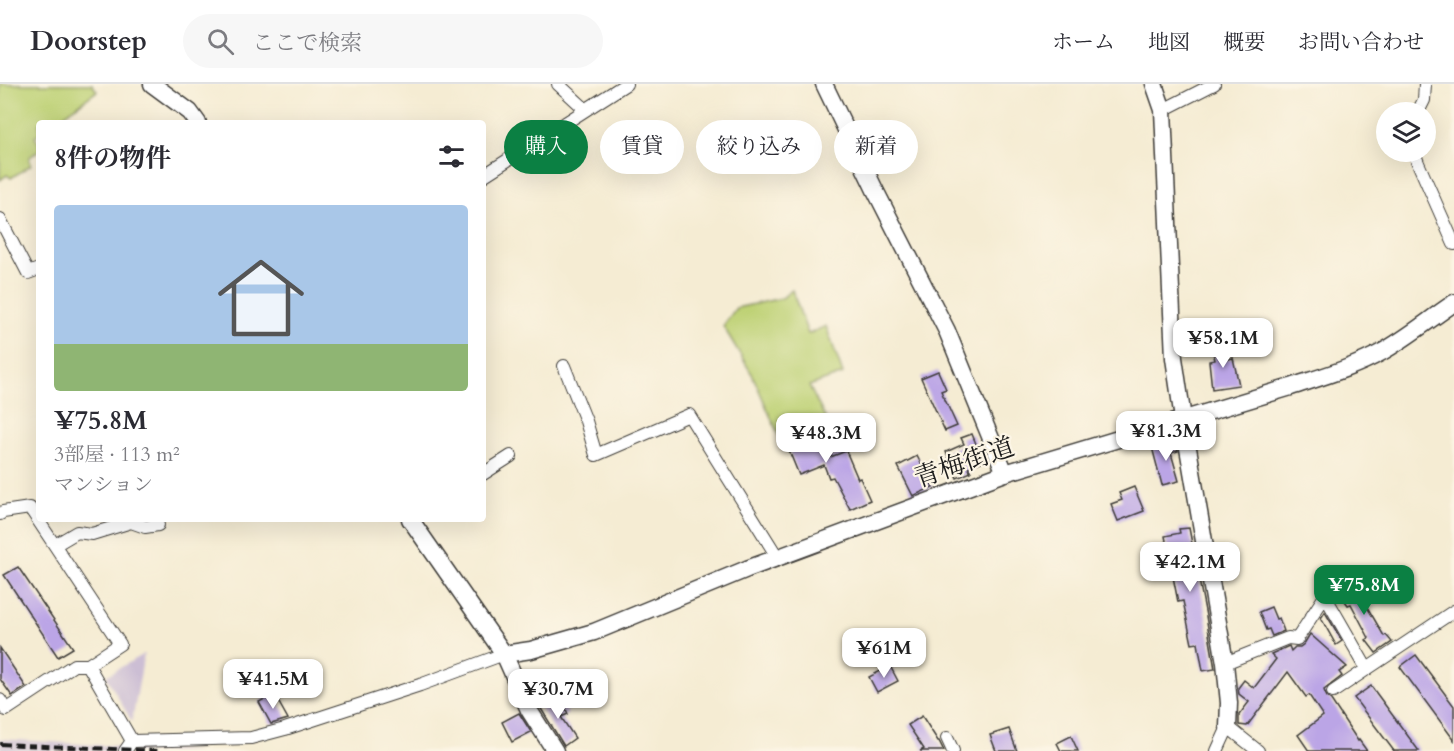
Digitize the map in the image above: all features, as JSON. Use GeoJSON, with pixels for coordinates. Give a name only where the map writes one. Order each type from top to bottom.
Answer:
{"type":"FeatureCollection","features":[{"type":"Feature","properties":{"kind":"main road"},"geometry":{"type":"LineString","coordinates":[[152,84],[190,112],[196,120]]}},
{"type":"Feature","properties":{"kind":"main road"},"geometry":{"type":"LineString","coordinates":[[824,84],[874,190],[947,331],[1005,473]]}},
{"type":"Feature","properties":{"kind":"main road"},"geometry":{"type":"LineString","coordinates":[[1155,84],[1163,110],[1174,358],[1225,663],[1229,703],[1228,727]]}},
{"type":"Feature","properties":{"kind":"main road","name":"青梅街道"},"geometry":{"type":"LineString","coordinates":[[504,654],[531,650],[594,632],[747,569],[1005,473],[1291,387],[1362,362],[1383,351],[1454,303]]}},
{"type":"Feature","properties":{"kind":"main road"},"geometry":{"type":"LineString","coordinates":[[413,522],[504,654],[529,710],[555,751]]}},
{"type":"Feature","properties":{"kind":"street"},"geometry":{"type":"LineString","coordinates":[[558,84],[585,109]]}},
{"type":"Feature","properties":{"kind":"street"},"geometry":{"type":"LineString","coordinates":[[486,174],[626,84]]}},
{"type":"Feature","properties":{"kind":"street"},"geometry":{"type":"LineString","coordinates":[[1163,110],[1214,84]]}},
{"type":"Feature","properties":{"kind":"street"},"geometry":{"type":"LineString","coordinates":[[1423,102],[1425,84]]}},
{"type":"Feature","properties":{"kind":"street"},"geometry":{"type":"LineString","coordinates":[[1418,162],[1454,244]]}},
{"type":"Feature","properties":{"kind":"street"},"geometry":{"type":"LineString","coordinates":[[0,219],[28,273],[36,270]]}},
{"type":"Feature","properties":{"kind":"street"},"geometry":{"type":"LineString","coordinates":[[564,366],[586,421],[596,455],[689,415],[778,558]]}},
{"type":"Feature","properties":{"kind":"street"},"geometry":{"type":"LineString","coordinates":[[486,472],[511,456]]}},
{"type":"Feature","properties":{"kind":"street"},"geometry":{"type":"LineString","coordinates":[[0,514],[30,508],[36,517]]}},
{"type":"Feature","properties":{"kind":"street"},"geometry":{"type":"LineString","coordinates":[[0,700],[6,710],[74,665],[88,664],[120,644],[39,522]]}},
{"type":"Feature","properties":{"kind":"street"},"geometry":{"type":"LineString","coordinates":[[55,545],[77,532],[92,534],[132,522],[145,527],[158,525]]}},
{"type":"Feature","properties":{"kind":"street"},"geometry":{"type":"LineString","coordinates":[[1225,663],[1288,638],[1297,639],[1325,596],[1367,669]]}},
{"type":"Feature","properties":{"kind":"street"},"geometry":{"type":"LineString","coordinates":[[1333,692],[1454,611]]}},
{"type":"Feature","properties":{"kind":"street"},"geometry":{"type":"LineString","coordinates":[[88,664],[128,746],[251,738],[420,685],[504,654]]}},
{"type":"Feature","properties":{"kind":"street"},"geometry":{"type":"LineString","coordinates":[[1217,751],[1228,727],[1258,751]]}},
{"type":"Feature","properties":{"kind":"street"},"geometry":{"type":"LineString","coordinates":[[947,738],[953,751]]}},
{"type":"Feature","properties":{"kind":"shaded area"},"geometry":{"type":"Polygon","coordinates":[[[144,654],[132,722],[106,676],[144,654]]]}},
{"type":"Feature","properties":{"kind":"shaded area"},"geometry":{"type":"Polygon","coordinates":[[[0,739],[202,751],[0,751],[0,739]]]}},
{"type":"Feature","properties":{"kind":"green space"},"geometry":{"type":"Polygon","coordinates":[[[0,84],[92,84],[97,91],[57,120],[36,120],[36,152],[29,158],[31,165],[11,178],[7,175],[0,180],[0,84]]]}},
{"type":"Feature","properties":{"kind":"green space"},"geometry":{"type":"Polygon","coordinates":[[[792,290],[808,334],[826,326],[843,374],[809,386],[834,435],[820,440],[779,436],[752,374],[723,326],[736,308],[782,298],[792,290]]]}},
{"type":"Feature","properties":{"kind":"building"},"geometry":{"type":"Polygon","coordinates":[[[1225,344],[1228,359],[1233,358],[1239,385],[1212,389],[1209,361],[1215,360],[1212,347],[1225,344]]]}},
{"type":"Feature","properties":{"kind":"building"},"geometry":{"type":"Polygon","coordinates":[[[938,371],[946,389],[941,391],[957,426],[945,431],[921,378],[938,371]]]}},
{"type":"Feature","properties":{"kind":"building"},"geometry":{"type":"Polygon","coordinates":[[[814,424],[828,458],[846,451],[870,500],[850,509],[833,477],[829,478],[824,465],[799,475],[783,436],[814,424]]]}},
{"type":"Feature","properties":{"kind":"building"},"geometry":{"type":"Polygon","coordinates":[[[972,434],[983,461],[968,467],[971,472],[957,478],[946,452],[964,444],[961,438],[972,434]]]}},
{"type":"Feature","properties":{"kind":"building"},"geometry":{"type":"Polygon","coordinates":[[[1176,441],[1178,451],[1171,453],[1179,481],[1162,485],[1152,447],[1176,441]]]}},
{"type":"Feature","properties":{"kind":"building"},"geometry":{"type":"Polygon","coordinates":[[[917,456],[933,487],[913,496],[898,466],[917,456]]]}},
{"type":"Feature","properties":{"kind":"building"},"geometry":{"type":"Polygon","coordinates":[[[1134,487],[1144,511],[1118,521],[1111,504],[1122,500],[1119,493],[1134,487]]]}},
{"type":"Feature","properties":{"kind":"building"},"geometry":{"type":"Polygon","coordinates":[[[1189,528],[1215,669],[1203,671],[1198,643],[1192,644],[1183,601],[1178,602],[1165,536],[1180,533],[1179,529],[1189,528]]]}},
{"type":"Feature","properties":{"kind":"building"},"geometry":{"type":"Polygon","coordinates":[[[18,567],[73,648],[58,657],[4,575],[18,567]]]}},
{"type":"Feature","properties":{"kind":"building"},"geometry":{"type":"Polygon","coordinates":[[[1347,578],[1359,593],[1384,636],[1386,635],[1392,642],[1376,653],[1366,640],[1369,638],[1351,604],[1348,605],[1335,587],[1347,578]]]}},
{"type":"Feature","properties":{"kind":"building"},"geometry":{"type":"Polygon","coordinates":[[[1271,607],[1284,631],[1272,636],[1269,629],[1266,630],[1259,612],[1271,607]]]}},
{"type":"Feature","properties":{"kind":"building"},"geometry":{"type":"Polygon","coordinates":[[[1325,612],[1342,641],[1336,645],[1321,618],[1325,612]]]}},
{"type":"Feature","properties":{"kind":"building"},"geometry":{"type":"Polygon","coordinates":[[[1310,634],[1347,667],[1339,672],[1342,676],[1324,690],[1367,751],[1309,751],[1298,735],[1323,716],[1309,695],[1306,697],[1288,672],[1247,726],[1239,725],[1239,715],[1249,702],[1239,694],[1238,688],[1244,680],[1254,688],[1276,659],[1271,654],[1289,646],[1291,651],[1295,647],[1300,647],[1310,634]]]}},
{"type":"Feature","properties":{"kind":"building"},"geometry":{"type":"Polygon","coordinates":[[[0,648],[26,687],[12,696],[0,679],[0,648]]]}},
{"type":"Feature","properties":{"kind":"building"},"geometry":{"type":"Polygon","coordinates":[[[1416,655],[1454,706],[1454,740],[1400,667],[1416,655]]]}},
{"type":"Feature","properties":{"kind":"building"},"geometry":{"type":"Polygon","coordinates":[[[890,666],[898,681],[877,692],[869,677],[890,666]]]}},
{"type":"Feature","properties":{"kind":"building"},"geometry":{"type":"Polygon","coordinates":[[[1371,686],[1419,751],[1394,751],[1354,698],[1371,686]]]}},
{"type":"Feature","properties":{"kind":"building"},"geometry":{"type":"Polygon","coordinates":[[[274,694],[288,719],[271,724],[259,702],[274,694]]]}},
{"type":"Feature","properties":{"kind":"building"},"geometry":{"type":"Polygon","coordinates":[[[561,697],[568,714],[561,717],[575,738],[564,746],[540,707],[561,697]]]}},
{"type":"Feature","properties":{"kind":"building"},"geometry":{"type":"Polygon","coordinates":[[[519,713],[531,732],[512,742],[502,722],[519,713]]]}},
{"type":"Feature","properties":{"kind":"building"},"geometry":{"type":"Polygon","coordinates":[[[922,716],[944,751],[920,751],[924,749],[908,725],[922,716]]]}},
{"type":"Feature","properties":{"kind":"building"},"geometry":{"type":"Polygon","coordinates":[[[1009,729],[1017,751],[996,751],[990,735],[1009,729]]]}},
{"type":"Feature","properties":{"kind":"building"},"geometry":{"type":"Polygon","coordinates":[[[1071,736],[1078,751],[1061,751],[1057,743],[1071,736]]]}},
{"type":"Feature","properties":{"kind":"railway"},"geometry":{"type":"LineString","coordinates":[[0,744],[159,751]]}}]}
